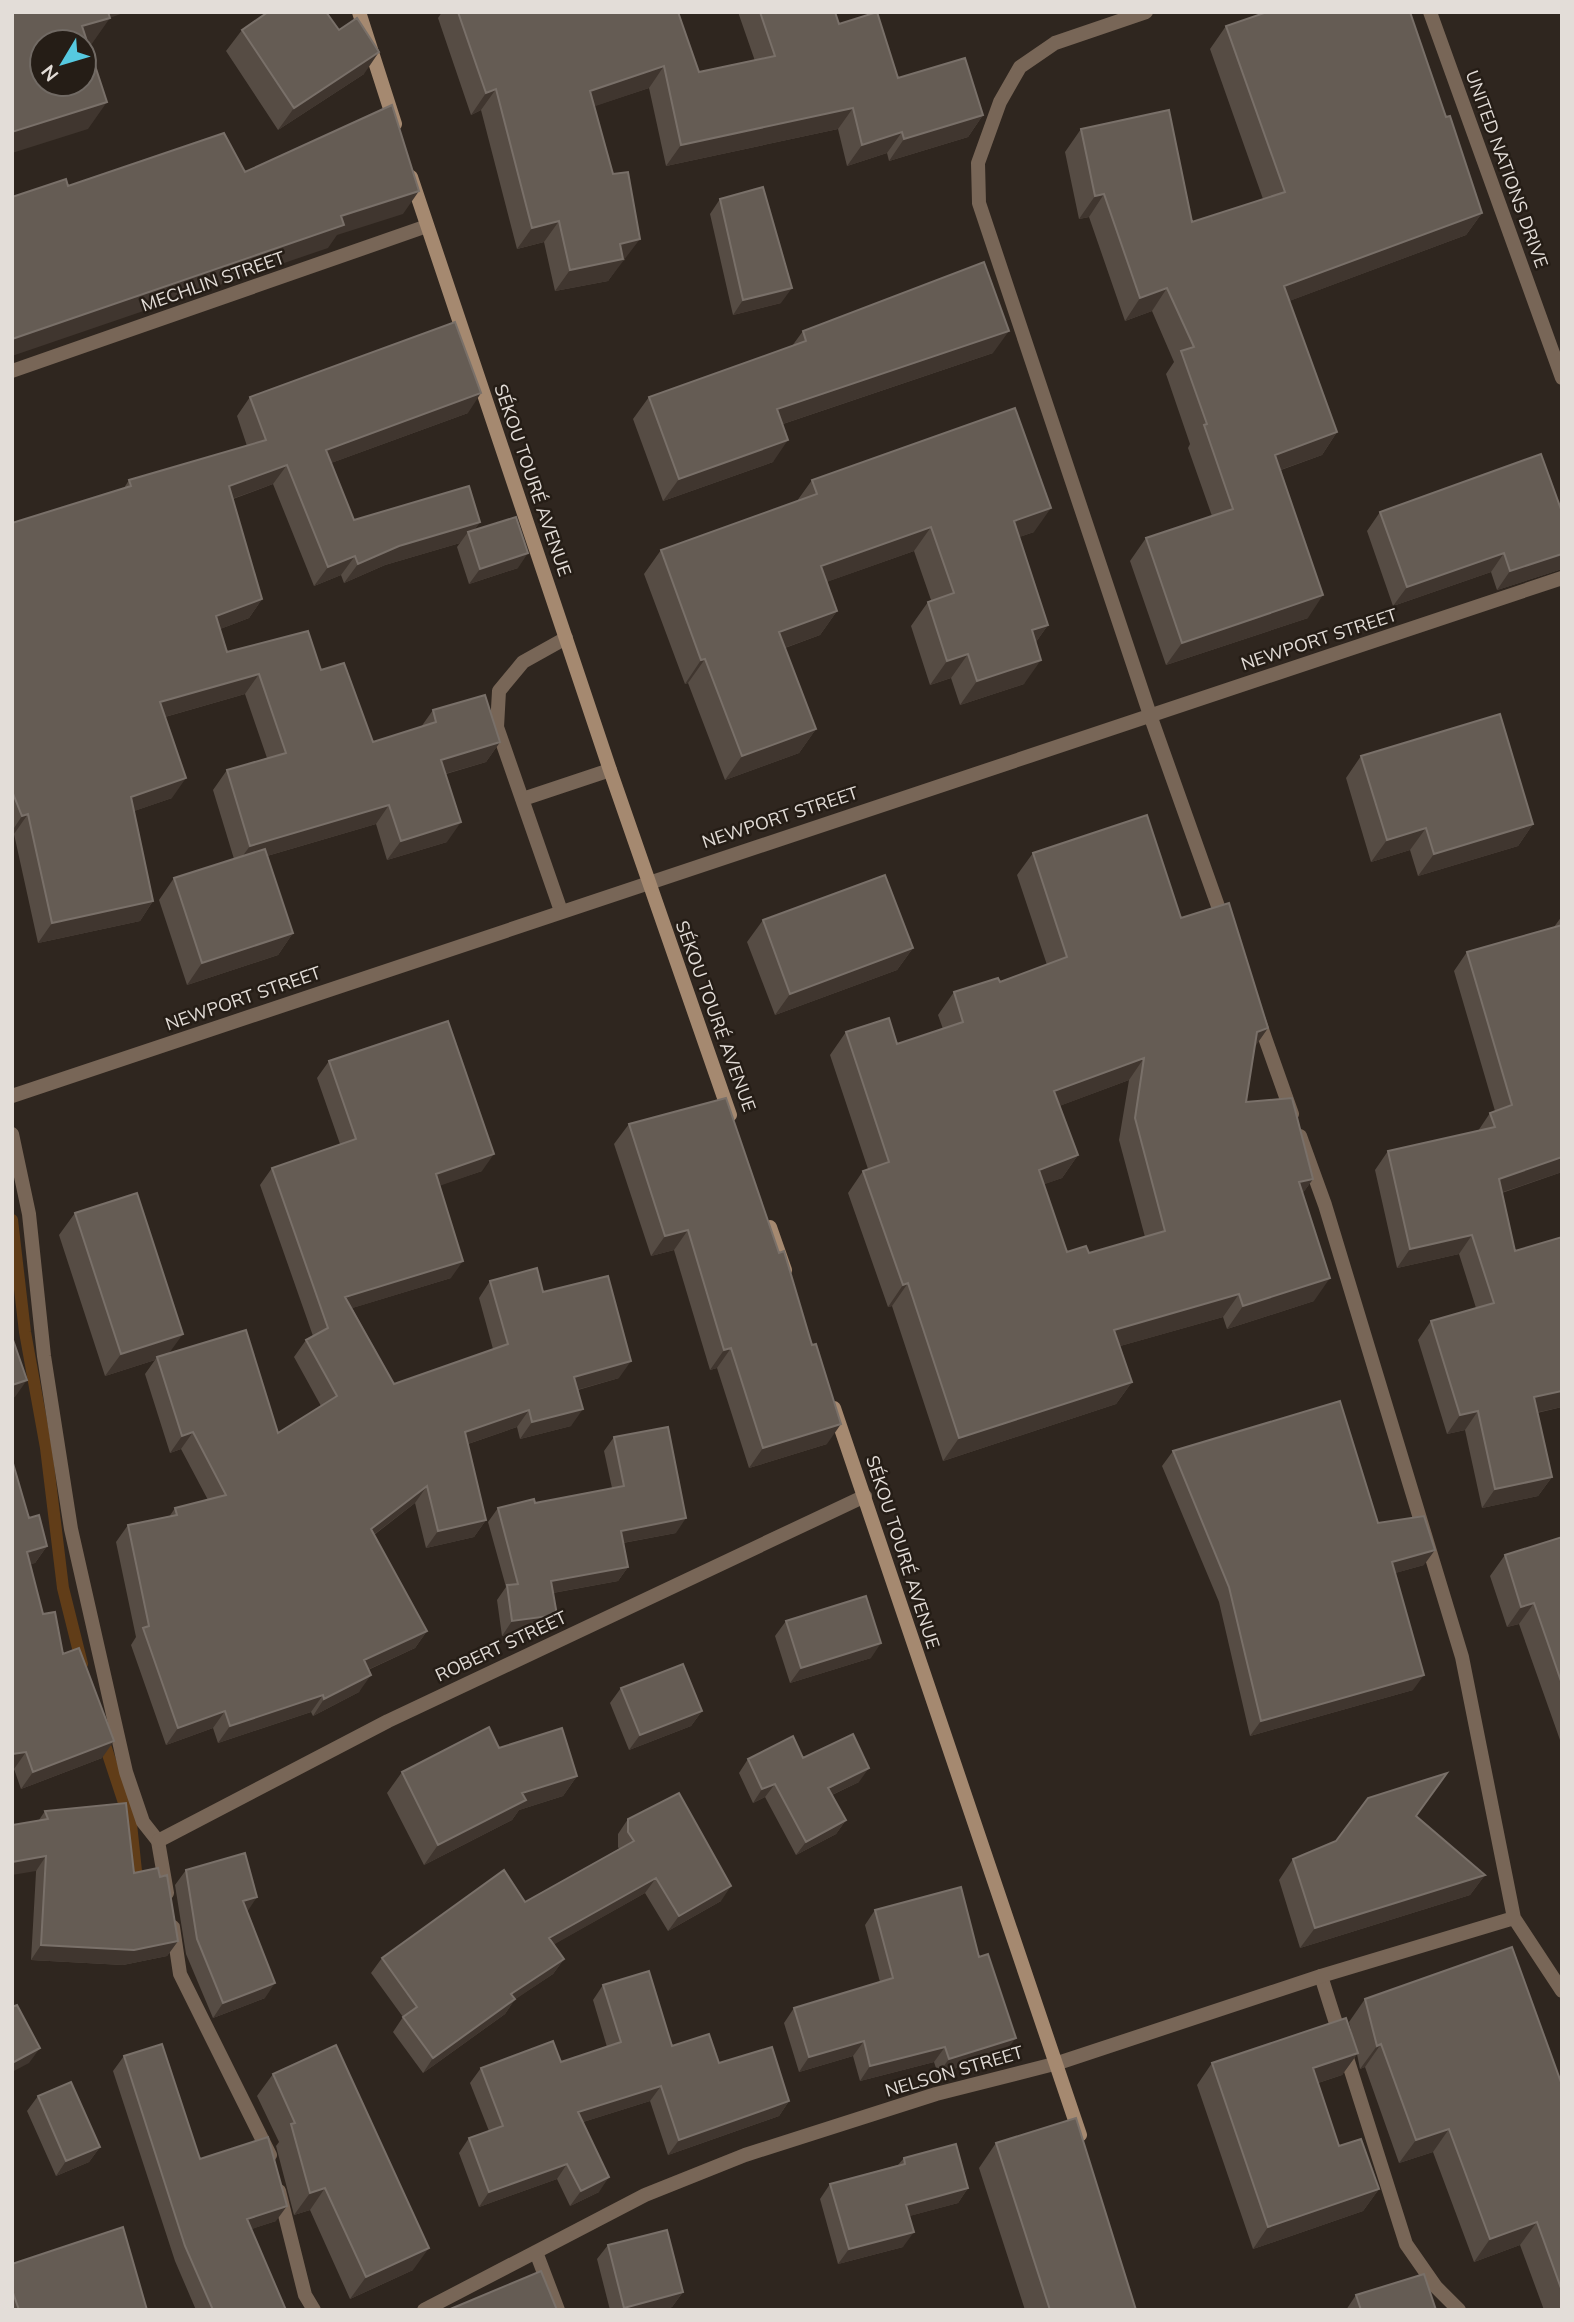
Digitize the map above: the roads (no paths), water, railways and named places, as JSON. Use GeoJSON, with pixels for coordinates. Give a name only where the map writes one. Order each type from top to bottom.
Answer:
{"type":"FeatureCollection","features":[{"type":"Feature","properties":{"kind":"main road"},"geometry":{"type":"LineString","coordinates":[[359,12],[399,138]]}},
{"type":"Feature","properties":{"kind":"main road","name":"SÉKOU TOURÉ AVENUE"},"geometry":{"type":"LineString","coordinates":[[407,163],[610,770],[736,1130]]}},
{"type":"Feature","properties":{"kind":"main road"},"geometry":{"type":"LineString","coordinates":[[763,1209],[791,1287]]}},
{"type":"Feature","properties":{"kind":"main road","name":"SÉKOU TOURÉ AVENUE"},"geometry":{"type":"LineString","coordinates":[[828,1392],[865,1496],[930,1699],[1058,2063],[1086,2154]]}},
{"type":"Feature","properties":{"kind":"street"},"geometry":{"type":"LineString","coordinates":[[1146,12],[1055,43],[1020,68],[1000,102],[978,163],[979,203],[1150,715],[1228,934]]}},
{"type":"Feature","properties":{"kind":"street","name":"UNITED NATIONS DRIVE"},"geometry":{"type":"LineString","coordinates":[[1430,12],[1562,378]]}},
{"type":"Feature","properties":{"kind":"street","name":"MECHLIN STREET"},"geometry":{"type":"LineString","coordinates":[[12,371],[427,226]]}},
{"type":"Feature","properties":{"kind":"street","name":"NEWPORT STREET"},"geometry":{"type":"LineString","coordinates":[[12,1096],[648,881],[1562,578]]}},
{"type":"Feature","properties":{"kind":"street"},"geometry":{"type":"LineString","coordinates":[[561,911],[497,727],[499,691],[523,662],[566,638]]}},
{"type":"Feature","properties":{"kind":"street"},"geometry":{"type":"LineString","coordinates":[[523,799],[610,770]]}},
{"type":"Feature","properties":{"kind":"street"},"geometry":{"type":"LineString","coordinates":[[1252,999],[1325,1205],[1462,1657],[1514,1918],[1562,1990]]}},
{"type":"Feature","properties":{"kind":"street"},"geometry":{"type":"LineString","coordinates":[[12,1134],[29,1214],[44,1356],[74,1542],[126,1772],[143,1822],[158,1841],[180,1974],[270,2154],[305,2295],[314,2310]]}},
{"type":"Feature","properties":{"kind":"street","name":"ROBERT STREET"},"geometry":{"type":"LineString","coordinates":[[158,1841],[388,1721],[865,1496]]}},
{"type":"Feature","properties":{"kind":"street","name":"NELSON STREET"},"geometry":{"type":"LineString","coordinates":[[424,2310],[645,2195],[746,2155],[936,2094],[1058,2063],[1321,1976],[1514,1918]]}},
{"type":"Feature","properties":{"kind":"street"},"geometry":{"type":"LineString","coordinates":[[1321,1976],[1406,2244],[1436,2287],[1459,2310]]}},
{"type":"Feature","properties":{"kind":"street"},"geometry":{"type":"LineString","coordinates":[[536,2252],[558,2310]]}},
{"type":"Feature","properties":{"kind":"waterway"},"geometry":{"type":"LineString","coordinates":[[12,1220],[25,1332],[46,1448],[63,1588],[82,1664]]}},
{"type":"Feature","properties":{"kind":"waterway"},"geometry":{"type":"LineString","coordinates":[[102,1736],[131,1824],[136,1871]]}}]}
